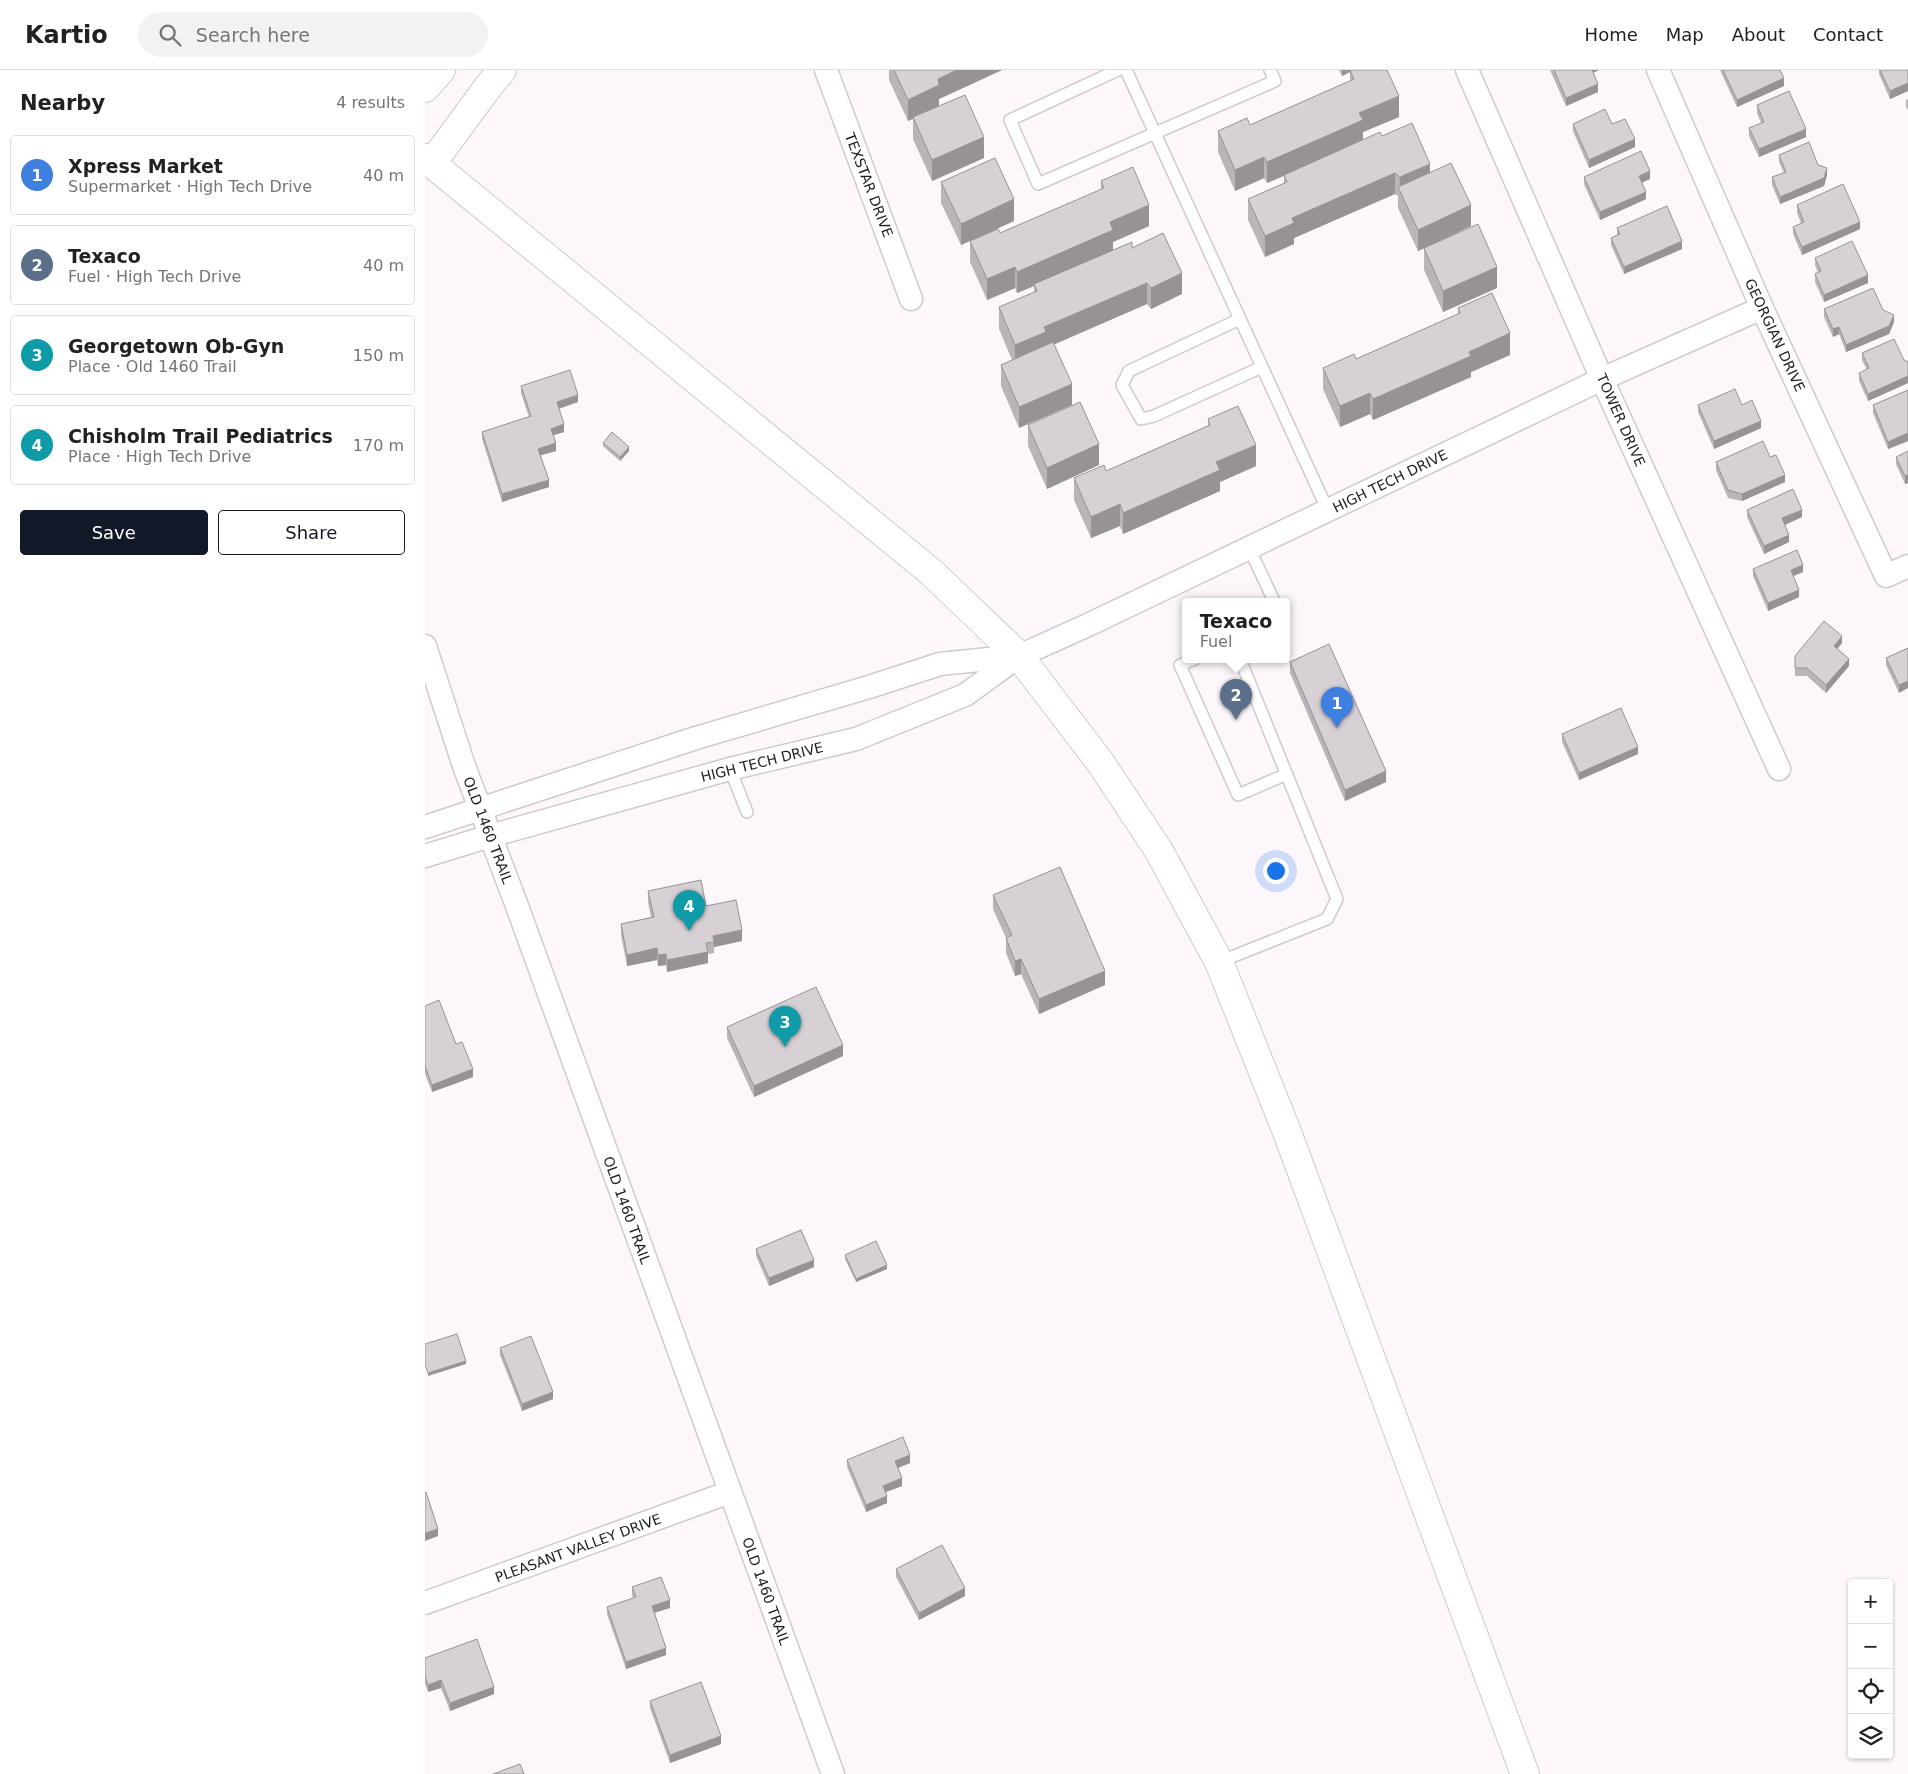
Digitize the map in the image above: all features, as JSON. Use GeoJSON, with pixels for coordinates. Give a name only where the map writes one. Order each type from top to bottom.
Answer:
{"type":"FeatureCollection","features":[{"type":"Feature","properties":{"kind":"main road"},"geometry":{"type":"LineString","coordinates":[[425,88],[441,70]]}},
{"type":"Feature","properties":{"kind":"main road"},"geometry":{"type":"LineString","coordinates":[[502,70],[428,160],[931,572],[1019,656],[1100,762],[1159,851],[1219,962],[1287,1132],[1525,1774]]}},
{"type":"Feature","properties":{"kind":"street","name":"TEXSTAR DRIVE"},"geometry":{"type":"LineString","coordinates":[[826,70],[911,299]]}},
{"type":"Feature","properties":{"kind":"street","name":"TOWER DRIVE"},"geometry":{"type":"LineString","coordinates":[[1467,70],[1602,380],[1779,769]]}},
{"type":"Feature","properties":{"kind":"street","name":"GEORGIAN DRIVE"},"geometry":{"type":"LineString","coordinates":[[1658,70],[1762,308],[1886,576],[1908,566]]}},
{"type":"Feature","properties":{"kind":"street","name":"HIGH TECH DRIVE"},"geometry":{"type":"LineString","coordinates":[[425,856],[730,769],[856,739],[965,695],[1019,656],[1088,625],[1602,380],[1762,308]]}},
{"type":"Feature","properties":{"kind":"street","name":"OLD 1460 TRAIL"},"geometry":{"type":"LineString","coordinates":[[425,646],[464,766],[517,906],[833,1774]]}},
{"type":"Feature","properties":{"kind":"street","name":"HIGH TECH DRIVE"},"geometry":{"type":"LineString","coordinates":[[425,827],[696,738],[940,664],[1019,656]]}},
{"type":"Feature","properties":{"kind":"street","name":"PLEASANT VALLEY DRIVE"},"geometry":{"type":"LineString","coordinates":[[425,1603],[730,1492]]}},
{"type":"Feature","properties":{"kind":"lane"},"geometry":{"type":"LineString","coordinates":[[1118,70],[1010,120],[1038,184],[1275,82],[1270,70]]}},
{"type":"Feature","properties":{"kind":"lane"},"geometry":{"type":"LineString","coordinates":[[1125,70],[1328,511]]}},
{"type":"Feature","properties":{"kind":"lane"},"geometry":{"type":"LineString","coordinates":[[1240,319],[1129,371],[1123,385],[1141,419],[1154,416],[1262,367]]}},
{"type":"Feature","properties":{"kind":"lane"},"geometry":{"type":"LineString","coordinates":[[1249,548],[1273,598]]}},
{"type":"Feature","properties":{"kind":"lane"},"geometry":{"type":"LineString","coordinates":[[1185,663],[1180,665],[1238,795],[1287,774]]}},
{"type":"Feature","properties":{"kind":"lane"},"geometry":{"type":"LineString","coordinates":[[1219,962],[1327,919],[1337,899],[1242,663]]}},
{"type":"Feature","properties":{"kind":"lane"},"geometry":{"type":"LineString","coordinates":[[730,769],[747,812]]}},
{"type":"Feature","properties":{"kind":"building"},"geometry":{"type":"Polygon","coordinates":[[[894,70],[957,70],[938,79],[939,85],[908,100],[894,70]]]}},
{"type":"Feature","properties":{"kind":"building"},"geometry":{"type":"Polygon","coordinates":[[[1350,70],[1387,70],[1399,96],[1359,113],[1363,120],[1267,162],[1264,157],[1235,170],[1218,131],[1247,118],[1250,125],[1354,79],[1350,70]]]}},
{"type":"Feature","properties":{"kind":"building"},"geometry":{"type":"Polygon","coordinates":[[[1554,70],[1592,70],[1598,84],[1566,98],[1554,70]]]}},
{"type":"Feature","properties":{"kind":"building"},"geometry":{"type":"Polygon","coordinates":[[[1723,70],[1780,70],[1784,78],[1737,100],[1723,70]]]}},
{"type":"Feature","properties":{"kind":"building"},"geometry":{"type":"Polygon","coordinates":[[[1880,70],[1908,70],[1908,83],[1890,91],[1880,70]]]}},
{"type":"Feature","properties":{"kind":"building"},"geometry":{"type":"Polygon","coordinates":[[[1789,91],[1806,129],[1759,149],[1749,128],[1764,122],[1757,105],[1789,91]]]}},
{"type":"Feature","properties":{"kind":"building"},"geometry":{"type":"Polygon","coordinates":[[[965,95],[984,137],[932,160],[913,117],[965,95]]]}},
{"type":"Feature","properties":{"kind":"building"},"geometry":{"type":"Polygon","coordinates":[[[1605,109],[1612,124],[1625,119],[1635,139],[1589,160],[1573,124],[1605,109]]]}},
{"type":"Feature","properties":{"kind":"building"},"geometry":{"type":"Polygon","coordinates":[[[1412,123],[1430,164],[1400,177],[1395,173],[1292,218],[1294,223],[1265,236],[1248,199],[1287,182],[1284,175],[1380,132],[1382,136],[1412,123]]]}},
{"type":"Feature","properties":{"kind":"building"},"geometry":{"type":"Polygon","coordinates":[[[1809,142],[1818,165],[1827,168],[1824,178],[1780,197],[1772,177],[1786,172],[1779,155],[1809,142]]]}},
{"type":"Feature","properties":{"kind":"building"},"geometry":{"type":"Polygon","coordinates":[[[1641,151],[1650,171],[1639,176],[1646,192],[1600,212],[1584,177],[1641,151]]]}},
{"type":"Feature","properties":{"kind":"building"},"geometry":{"type":"Polygon","coordinates":[[[995,158],[1014,199],[961,224],[941,182],[995,158]]]}},
{"type":"Feature","properties":{"kind":"building"},"geometry":{"type":"Polygon","coordinates":[[[1451,163],[1471,205],[1418,230],[1398,187],[1451,163]]]}},
{"type":"Feature","properties":{"kind":"building"},"geometry":{"type":"Polygon","coordinates":[[[1133,167],[1149,205],[1110,222],[1113,230],[1017,272],[1015,267],[987,279],[970,241],[998,229],[1000,233],[1104,188],[1101,181],[1133,167]]]}},
{"type":"Feature","properties":{"kind":"building"},"geometry":{"type":"Polygon","coordinates":[[[1843,184],[1860,222],[1802,247],[1793,227],[1804,222],[1797,205],[1843,184]]]}},
{"type":"Feature","properties":{"kind":"building"},"geometry":{"type":"Polygon","coordinates":[[[1667,206],[1682,241],[1624,267],[1611,238],[1620,234],[1617,228],[1667,206]]]}},
{"type":"Feature","properties":{"kind":"building"},"geometry":{"type":"Polygon","coordinates":[[[1478,224],[1497,267],[1443,291],[1424,248],[1478,224]]]}},
{"type":"Feature","properties":{"kind":"building"},"geometry":{"type":"Polygon","coordinates":[[[1163,233],[1182,273],[1151,288],[1147,283],[1044,327],[1046,332],[1015,345],[999,307],[1037,291],[1034,284],[1132,242],[1132,248],[1163,233]]]}},
{"type":"Feature","properties":{"kind":"building"},"geometry":{"type":"Polygon","coordinates":[[[1852,241],[1868,275],[1824,295],[1815,274],[1821,271],[1815,258],[1852,241]]]}},
{"type":"Feature","properties":{"kind":"building"},"geometry":{"type":"Polygon","coordinates":[[[1873,288],[1883,310],[1894,315],[1889,326],[1846,345],[1839,327],[1833,329],[1824,309],[1873,288]]]}},
{"type":"Feature","properties":{"kind":"building"},"geometry":{"type":"Polygon","coordinates":[[[1492,293],[1510,333],[1469,352],[1471,356],[1373,399],[1370,393],[1340,406],[1323,368],[1354,354],[1356,359],[1460,313],[1458,308],[1492,293]]]}},
{"type":"Feature","properties":{"kind":"building"},"geometry":{"type":"Polygon","coordinates":[[[1894,339],[1904,360],[1908,362],[1908,376],[1868,394],[1859,373],[1869,368],[1862,353],[1894,339]]]}},
{"type":"Feature","properties":{"kind":"building"},"geometry":{"type":"Polygon","coordinates":[[[1053,342],[1072,384],[1019,407],[1001,365],[1053,342]]]}},
{"type":"Feature","properties":{"kind":"building"},"geometry":{"type":"Polygon","coordinates":[[[570,370],[578,395],[557,402],[564,424],[551,429],[556,443],[538,449],[549,480],[502,494],[482,432],[531,416],[521,386],[570,370]]]}},
{"type":"Feature","properties":{"kind":"building"},"geometry":{"type":"Polygon","coordinates":[[[1735,389],[1742,405],[1752,400],[1761,421],[1714,441],[1698,405],[1735,389]]]}},
{"type":"Feature","properties":{"kind":"building"},"geometry":{"type":"Polygon","coordinates":[[[1908,390],[1908,433],[1888,442],[1873,405],[1908,390]]]}},
{"type":"Feature","properties":{"kind":"building"},"geometry":{"type":"Polygon","coordinates":[[[1080,402],[1099,444],[1047,468],[1028,425],[1080,402]]]}},
{"type":"Feature","properties":{"kind":"building"},"geometry":{"type":"Polygon","coordinates":[[[1238,406],[1256,445],[1216,462],[1220,470],[1123,513],[1120,504],[1091,517],[1074,478],[1104,465],[1106,471],[1210,425],[1208,419],[1238,406]]]}},
{"type":"Feature","properties":{"kind":"building"},"geometry":{"type":"Polygon","coordinates":[[[612,432],[629,447],[620,457],[603,443],[612,432]]]}},
{"type":"Feature","properties":{"kind":"building"},"geometry":{"type":"Polygon","coordinates":[[[1763,441],[1770,457],[1776,455],[1785,475],[1742,494],[1728,490],[1716,462],[1763,441]]]}},
{"type":"Feature","properties":{"kind":"building"},"geometry":{"type":"Polygon","coordinates":[[[1908,451],[1908,475],[1905,476],[1896,457],[1908,451]]]}},
{"type":"Feature","properties":{"kind":"building"},"geometry":{"type":"Polygon","coordinates":[[[1793,489],[1802,510],[1782,518],[1789,535],[1764,546],[1747,510],[1793,489]]]}},
{"type":"Feature","properties":{"kind":"building"},"geometry":{"type":"Polygon","coordinates":[[[1797,550],[1803,565],[1791,570],[1799,590],[1768,603],[1753,569],[1797,550]]]}},
{"type":"Feature","properties":{"kind":"building"},"geometry":{"type":"Polygon","coordinates":[[[1824,621],[1842,636],[1834,646],[1849,659],[1826,685],[1807,668],[1795,668],[1795,656],[1824,621]]]}},
{"type":"Feature","properties":{"kind":"building"},"geometry":{"type":"Polygon","coordinates":[[[1329,644],[1386,771],[1345,790],[1290,662],[1329,644]]]}},
{"type":"Feature","properties":{"kind":"building"},"geometry":{"type":"Polygon","coordinates":[[[1908,648],[1908,681],[1899,685],[1886,658],[1908,648]]]}},
{"type":"Feature","properties":{"kind":"building"},"geometry":{"type":"Polygon","coordinates":[[[1621,708],[1638,747],[1579,773],[1562,734],[1621,708]]]}},
{"type":"Feature","properties":{"kind":"building"},"geometry":{"type":"Polygon","coordinates":[[[1060,867],[1105,971],[1039,999],[1021,959],[1015,961],[1006,938],[1012,935],[993,895],[1060,867]]]}},
{"type":"Feature","properties":{"kind":"building"},"geometry":{"type":"Polygon","coordinates":[[[701,880],[706,906],[736,900],[742,930],[713,936],[714,942],[706,943],[708,952],[667,960],[666,954],[658,955],[657,948],[627,955],[621,924],[654,917],[648,891],[701,880]]]}},
{"type":"Feature","properties":{"kind":"building"},"geometry":{"type":"Polygon","coordinates":[[[816,987],[843,1045],[754,1086],[727,1027],[816,987]]]}},
{"type":"Feature","properties":{"kind":"building"},"geometry":{"type":"Polygon","coordinates":[[[439,1000],[456,1044],[462,1042],[473,1069],[432,1085],[425,1066],[425,1006],[439,1000]]]}},
{"type":"Feature","properties":{"kind":"building"},"geometry":{"type":"Polygon","coordinates":[[[801,1230],[814,1260],[769,1278],[756,1249],[801,1230]]]}},
{"type":"Feature","properties":{"kind":"building"},"geometry":{"type":"Polygon","coordinates":[[[876,1241],[887,1265],[856,1279],[845,1255],[876,1241]]]}},
{"type":"Feature","properties":{"kind":"building"},"geometry":{"type":"Polygon","coordinates":[[[457,1334],[466,1361],[428,1373],[425,1365],[425,1344],[457,1334]]]}},
{"type":"Feature","properties":{"kind":"building"},"geometry":{"type":"Polygon","coordinates":[[[531,1336],[553,1392],[522,1404],[500,1348],[531,1336]]]}},
{"type":"Feature","properties":{"kind":"building"},"geometry":{"type":"Polygon","coordinates":[[[903,1437],[910,1455],[895,1461],[902,1478],[883,1486],[887,1496],[866,1505],[847,1460],[903,1437]]]}},
{"type":"Feature","properties":{"kind":"building"},"geometry":{"type":"Polygon","coordinates":[[[425,1493],[438,1529],[425,1533],[425,1493]]]}},
{"type":"Feature","properties":{"kind":"building"},"geometry":{"type":"Polygon","coordinates":[[[942,1545],[965,1588],[919,1613],[896,1569],[942,1545]]]}},
{"type":"Feature","properties":{"kind":"building"},"geometry":{"type":"Polygon","coordinates":[[[661,1577],[670,1600],[652,1606],[666,1648],[626,1662],[607,1607],[636,1597],[632,1587],[661,1577]]]}},
{"type":"Feature","properties":{"kind":"building"},"geometry":{"type":"Polygon","coordinates":[[[477,1639],[494,1687],[450,1703],[441,1680],[428,1685],[425,1676],[425,1658],[477,1639]]]}},
{"type":"Feature","properties":{"kind":"building"},"geometry":{"type":"Polygon","coordinates":[[[701,1682],[721,1736],[670,1755],[650,1701],[701,1682]]]}},
{"type":"Feature","properties":{"kind":"building"},"geometry":{"type":"Polygon","coordinates":[[[520,1764],[524,1774],[493,1774],[520,1764]]]}},
{"type":"Feature","properties":{"kind":"place","name":"Texaco"},"geometry":{"type":"Point","coordinates":[1236,720]}},
{"type":"Feature","properties":{"kind":"place","name":"Xpress Market"},"geometry":{"type":"Point","coordinates":[1337,728]}},
{"type":"Feature","properties":{"kind":"place","name":"Chisholm Trail Pediatrics"},"geometry":{"type":"Point","coordinates":[689,931]}},
{"type":"Feature","properties":{"kind":"place","name":"Georgetown Ob-Gyn"},"geometry":{"type":"Point","coordinates":[785,1047]}}]}
